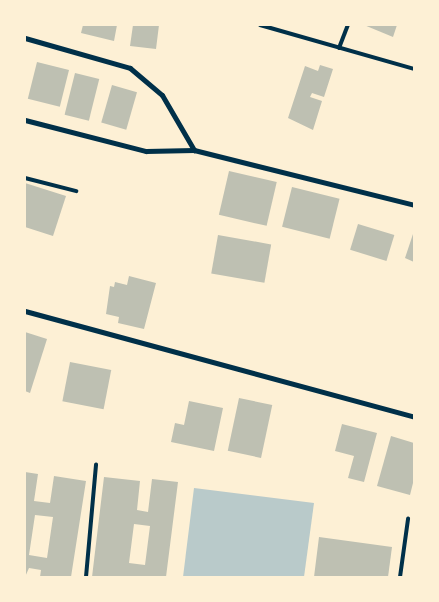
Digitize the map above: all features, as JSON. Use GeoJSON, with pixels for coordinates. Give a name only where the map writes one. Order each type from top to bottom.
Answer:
{"type":"FeatureCollection","features":[{"type":"Feature","properties":{"kind":"street"},"geometry":{"type":"LineString","coordinates":[[25,38],[130,68],[162,95],[194,150]]}},
{"type":"Feature","properties":{"kind":"street"},"geometry":{"type":"LineString","coordinates":[[25,120],[146,151],[194,150],[414,205]]}},
{"type":"Feature","properties":{"kind":"street"},"geometry":{"type":"LineString","coordinates":[[25,312],[414,417]]}},
{"type":"Feature","properties":{"kind":"lane"},"geometry":{"type":"LineString","coordinates":[[260,25],[414,69]]}},
{"type":"Feature","properties":{"kind":"lane"},"geometry":{"type":"LineString","coordinates":[[340,48],[348,25]]}},
{"type":"Feature","properties":{"kind":"lane"},"geometry":{"type":"LineString","coordinates":[[25,178],[76,191]]}},
{"type":"Feature","properties":{"kind":"lane"},"geometry":{"type":"LineString","coordinates":[[86,577],[96,464]]}},
{"type":"Feature","properties":{"kind":"lane"},"geometry":{"type":"LineString","coordinates":[[400,577],[408,519]]}},
{"type":"Feature","properties":{"kind":"shaded area"},"geometry":{"type":"Polygon","coordinates":[[[194,488],[314,503],[304,577],[183,577],[194,488]]]}},
{"type":"Feature","properties":{"kind":"building"},"geometry":{"type":"Polygon","coordinates":[[[83,25],[117,25],[114,41],[81,33],[83,25]]]}},
{"type":"Feature","properties":{"kind":"building"},"geometry":{"type":"Polygon","coordinates":[[[133,25],[159,25],[156,49],[130,46],[133,25]]]}},
{"type":"Feature","properties":{"kind":"building"},"geometry":{"type":"Polygon","coordinates":[[[364,25],[397,25],[393,37],[364,25]]]}},
{"type":"Feature","properties":{"kind":"building"},"geometry":{"type":"Polygon","coordinates":[[[37,62],[69,70],[60,107],[28,99],[37,62]]]}},
{"type":"Feature","properties":{"kind":"building"},"geometry":{"type":"Polygon","coordinates":[[[320,65],[333,69],[324,97],[312,93],[310,97],[322,101],[313,130],[288,118],[305,66],[318,71],[320,65]]]}},
{"type":"Feature","properties":{"kind":"building"},"geometry":{"type":"Polygon","coordinates":[[[75,73],[99,79],[89,121],[65,115],[75,73]]]}},
{"type":"Feature","properties":{"kind":"building"},"geometry":{"type":"Polygon","coordinates":[[[112,85],[137,92],[126,130],[101,122],[112,85]]]}},
{"type":"Feature","properties":{"kind":"building"},"geometry":{"type":"Polygon","coordinates":[[[229,171],[277,182],[267,226],[219,215],[229,171]]]}},
{"type":"Feature","properties":{"kind":"building"},"geometry":{"type":"Polygon","coordinates":[[[25,183],[66,196],[53,236],[25,227],[25,183]]]}},
{"type":"Feature","properties":{"kind":"building"},"geometry":{"type":"Polygon","coordinates":[[[292,187],[340,199],[330,239],[282,227],[292,187]]]}},
{"type":"Feature","properties":{"kind":"building"},"geometry":{"type":"Polygon","coordinates":[[[358,224],[394,235],[386,261],[350,250],[358,224]]]}},
{"type":"Feature","properties":{"kind":"building"},"geometry":{"type":"Polygon","coordinates":[[[414,231],[414,262],[405,258],[414,231]]]}},
{"type":"Feature","properties":{"kind":"building"},"geometry":{"type":"Polygon","coordinates":[[[218,235],[271,244],[264,283],[211,273],[218,235]]]}},
{"type":"Feature","properties":{"kind":"building"},"geometry":{"type":"Polygon","coordinates":[[[129,276],[156,283],[144,329],[118,323],[119,317],[106,314],[110,286],[114,287],[115,282],[127,285],[129,276]]]}},
{"type":"Feature","properties":{"kind":"building"},"geometry":{"type":"Polygon","coordinates":[[[25,332],[47,339],[30,393],[25,391],[25,332]]]}},
{"type":"Feature","properties":{"kind":"building"},"geometry":{"type":"Polygon","coordinates":[[[70,362],[111,370],[104,409],[62,401],[70,362]]]}},
{"type":"Feature","properties":{"kind":"building"},"geometry":{"type":"Polygon","coordinates":[[[239,398],[272,405],[261,458],[228,451],[239,398]]]}},
{"type":"Feature","properties":{"kind":"building"},"geometry":{"type":"Polygon","coordinates":[[[189,401],[223,408],[214,451],[171,442],[175,423],[184,425],[189,401]]]}},
{"type":"Feature","properties":{"kind":"building"},"geometry":{"type":"Polygon","coordinates":[[[342,424],[377,433],[364,482],[348,478],[354,456],[335,451],[342,424]]]}},
{"type":"Feature","properties":{"kind":"building"},"geometry":{"type":"Polygon","coordinates":[[[391,436],[414,443],[414,479],[410,495],[377,486],[391,436]]]}},
{"type":"Feature","properties":{"kind":"building"},"geometry":{"type":"Polygon","coordinates":[[[25,472],[38,474],[34,501],[50,503],[54,476],[86,481],[71,577],[40,577],[41,570],[29,568],[25,577],[25,472]],[[35,515],[29,555],[47,558],[53,517],[35,515]]]}},
{"type":"Feature","properties":{"kind":"building"},"geometry":{"type":"Polygon","coordinates":[[[104,477],[140,481],[137,510],[148,512],[152,479],[178,482],[166,577],[92,577],[104,477]],[[134,524],[129,563],[145,565],[150,526],[134,524]]]}},
{"type":"Feature","properties":{"kind":"building"},"geometry":{"type":"Polygon","coordinates":[[[319,537],[392,547],[388,577],[314,577],[319,537]]]}}]}
